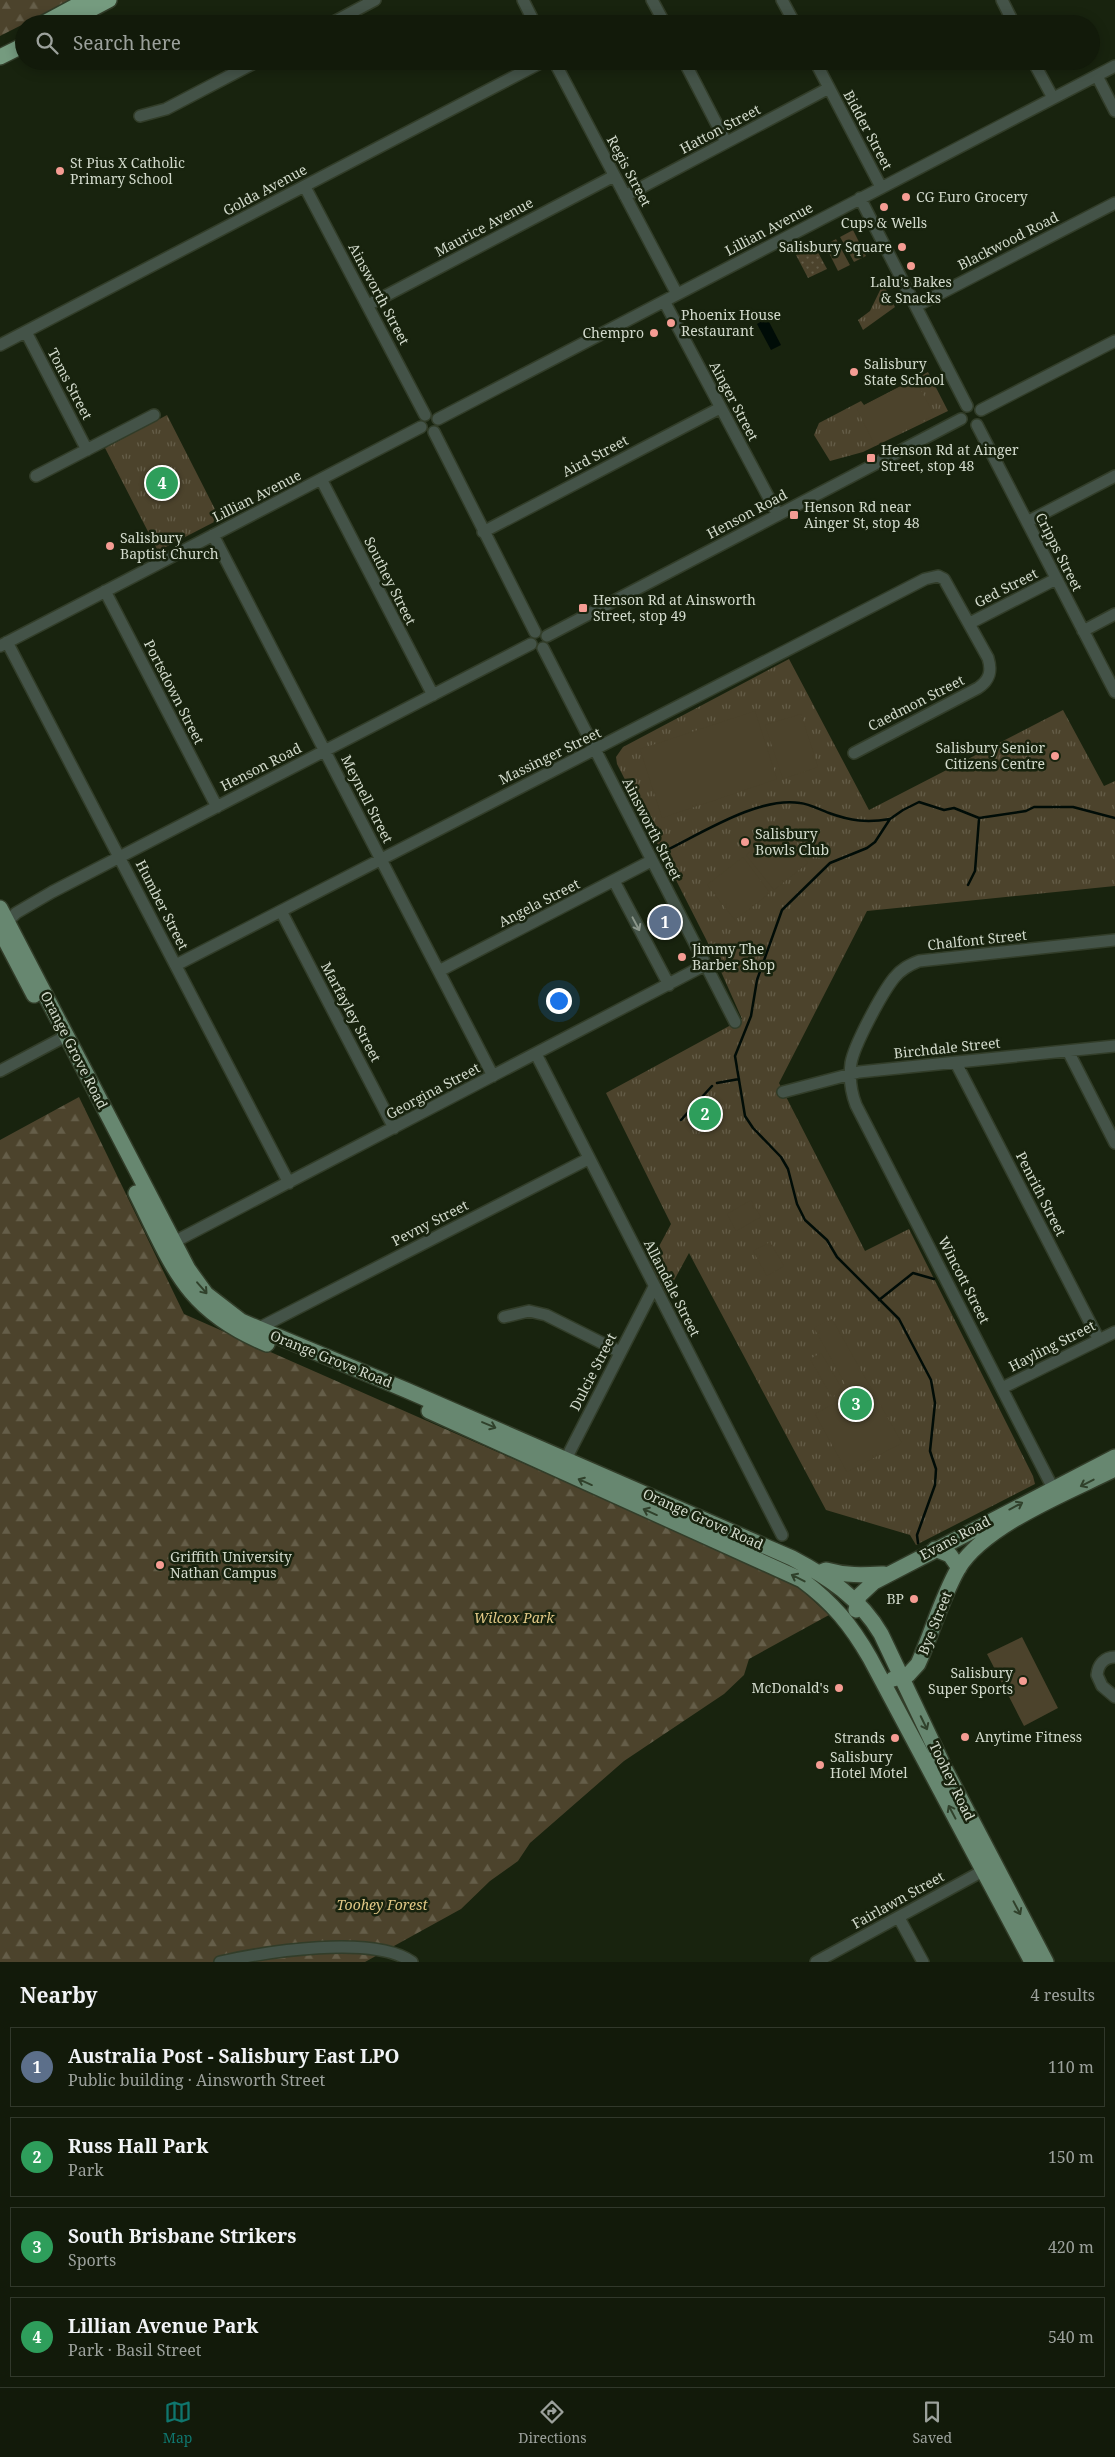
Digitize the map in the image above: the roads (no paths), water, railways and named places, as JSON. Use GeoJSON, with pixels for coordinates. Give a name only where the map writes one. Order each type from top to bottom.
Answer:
{"type":"FeatureCollection","features":[{"type":"Feature","properties":{"kind":"highway"},"geometry":{"type":"LineString","coordinates":[[59,15],[88,0]]}},
{"type":"Feature","properties":{"kind":"highway"},"geometry":{"type":"LineString","coordinates":[[80,15],[109,0]]}},
{"type":"Feature","properties":{"kind":"highway"},"geometry":{"type":"LineString","coordinates":[[0,46],[15,38]]}},
{"type":"Feature","properties":{"kind":"highway"},"geometry":{"type":"LineString","coordinates":[[0,57],[15,50]]}},
{"type":"Feature","properties":{"kind":"main road","name":"Orange Grove Road"},"geometry":{"type":"LineString","coordinates":[[2,924],[188,1269],[206,1294],[231,1314],[258,1329],[565,1466],[802,1580],[836,1609]]}},
{"type":"Feature","properties":{"kind":"main road","name":"Orange Grove Road"},"geometry":{"type":"LineString","coordinates":[[62,1038],[172,1264],[185,1286],[200,1304],[226,1324],[243,1334],[792,1558],[819,1573],[856,1601]]}},
{"type":"Feature","properties":{"kind":"main road","name":"Evans Road"},"geometry":{"type":"LineString","coordinates":[[979,1544],[1005,1525],[1115,1456]]}},
{"type":"Feature","properties":{"kind":"main road","name":"Evans Road"},"geometry":{"type":"LineString","coordinates":[[856,1601],[866,1587],[888,1573],[935,1549],[1056,1493],[1115,1469]]}},
{"type":"Feature","properties":{"kind":"main road","name":"Bye Street"},"geometry":{"type":"LineString","coordinates":[[902,1677],[913,1670],[922,1655],[959,1568],[979,1544]]}},
{"type":"Feature","properties":{"kind":"main road"},"geometry":{"type":"LineString","coordinates":[[935,1549],[950,1555],[959,1568]]}},
{"type":"Feature","properties":{"kind":"main road"},"geometry":{"type":"LineString","coordinates":[[819,1573],[826,1570],[843,1575],[859,1576],[888,1573]]}},
{"type":"Feature","properties":{"kind":"main road"},"geometry":{"type":"LineString","coordinates":[[856,1601],[856,1612],[870,1640],[870,1658]]}},
{"type":"Feature","properties":{"kind":"main road","name":"Toohey Road"},"geometry":{"type":"LineString","coordinates":[[856,1601],[875,1624],[902,1677],[1032,1962]]}},
{"type":"Feature","properties":{"kind":"main road","name":"Toohey Road"},"geometry":{"type":"LineString","coordinates":[[836,1609],[846,1620],[870,1658],[988,1868],[1046,1962]]}},
{"type":"Feature","properties":{"kind":"main road"},"geometry":{"type":"LineString","coordinates":[[913,1701],[924,1664],[922,1655]]}},
{"type":"Feature","properties":{"kind":"main road"},"geometry":{"type":"LineString","coordinates":[[878,1673],[891,1679],[902,1677]]}},
{"type":"Feature","properties":{"kind":"street"},"geometry":{"type":"LineString","coordinates":[[347,15],[375,0]]}},
{"type":"Feature","properties":{"kind":"street"},"geometry":{"type":"LineString","coordinates":[[522,0],[530,15]]}},
{"type":"Feature","properties":{"kind":"street"},"geometry":{"type":"LineString","coordinates":[[652,0],[660,15]]}},
{"type":"Feature","properties":{"kind":"street"},"geometry":{"type":"LineString","coordinates":[[782,0],[790,15]]}},
{"type":"Feature","properties":{"kind":"street"},"geometry":{"type":"LineString","coordinates":[[1002,0],[1010,15]]}},
{"type":"Feature","properties":{"kind":"street","name":"Lillian Avenue"},"geometry":{"type":"LineString","coordinates":[[438,419],[1115,66]]}},
{"type":"Feature","properties":{"kind":"street"},"geometry":{"type":"LineString","coordinates":[[140,116],[166,109],[241,70]]}},
{"type":"Feature","properties":{"kind":"street","name":"Golda Avenue"},"geometry":{"type":"LineString","coordinates":[[0,345],[527,70]]}},
{"type":"Feature","properties":{"kind":"street","name":"Regis Street"},"geometry":{"type":"LineString","coordinates":[[559,70],[677,294]]}},
{"type":"Feature","properties":{"kind":"street"},"geometry":{"type":"LineString","coordinates":[[689,70],[726,142]]}},
{"type":"Feature","properties":{"kind":"street","name":"Bidder Street"},"geometry":{"type":"LineString","coordinates":[[820,70],[880,187]]}},
{"type":"Feature","properties":{"kind":"street"},"geometry":{"type":"LineString","coordinates":[[1039,70],[1053,98]]}},
{"type":"Feature","properties":{"kind":"street"},"geometry":{"type":"LineString","coordinates":[[1097,76],[1115,111]]}},
{"type":"Feature","properties":{"kind":"street","name":"Hatton Street"},"geometry":{"type":"LineString","coordinates":[[625,196],[829,88]]}},
{"type":"Feature","properties":{"kind":"street","name":"Maurice Avenue"},"geometry":{"type":"LineString","coordinates":[[368,305],[614,176]]}},
{"type":"Feature","properties":{"kind":"street","name":"Ainsworth Street"},"geometry":{"type":"LineString","coordinates":[[305,187],[425,415]]}},
{"type":"Feature","properties":{"kind":"street"},"geometry":{"type":"LineString","coordinates":[[860,198],[967,406]]}},
{"type":"Feature","properties":{"kind":"street","name":"Blackwood Road"},"geometry":{"type":"LineString","coordinates":[[916,306],[1115,203]]}},
{"type":"Feature","properties":{"kind":"street","name":"Ainger Street"},"geometry":{"type":"LineString","coordinates":[[664,300],[778,515]]}},
{"type":"Feature","properties":{"kind":"street","name":"Toms Street"},"geometry":{"type":"LineString","coordinates":[[26,332],[87,450]]}},
{"type":"Feature","properties":{"kind":"street"},"geometry":{"type":"LineString","coordinates":[[981,410],[1115,341]]}},
{"type":"Feature","properties":{"kind":"street"},"geometry":{"type":"LineString","coordinates":[[973,405],[981,410],[982,420],[977,425],[968,426],[962,419],[962,410],[967,406],[973,405]]}},
{"type":"Feature","properties":{"kind":"street","name":"Aird Street"},"geometry":{"type":"LineString","coordinates":[[483,532],[720,408]]}},
{"type":"Feature","properties":{"kind":"street"},"geometry":{"type":"LineString","coordinates":[[36,476],[154,415]]}},
{"type":"Feature","properties":{"kind":"street"},"geometry":{"type":"LineString","coordinates":[[425,415],[434,415],[438,419],[438,428],[434,432],[425,432],[421,427],[421,419],[425,415]]}},
{"type":"Feature","properties":{"kind":"street","name":"Henson Road"},"geometry":{"type":"LineString","coordinates":[[548,636],[962,419]]}},
{"type":"Feature","properties":{"kind":"street","name":"Cripps Street"},"geometry":{"type":"LineString","coordinates":[[977,425],[1115,692]]}},
{"type":"Feature","properties":{"kind":"street","name":"Lillian Avenue"},"geometry":{"type":"LineString","coordinates":[[4,644],[421,427]]}},
{"type":"Feature","properties":{"kind":"street"},"geometry":{"type":"LineString","coordinates":[[434,432],[534,632]]}},
{"type":"Feature","properties":{"kind":"street"},"geometry":{"type":"LineString","coordinates":[[1027,522],[1115,476]]}},
{"type":"Feature","properties":{"kind":"street","name":"Southey Street"},"geometry":{"type":"LineString","coordinates":[[321,479],[433,695]]}},
{"type":"Feature","properties":{"kind":"street","name":"Meynell Street"},"geometry":{"type":"LineString","coordinates":[[213,535],[493,1076]]}},
{"type":"Feature","properties":{"kind":"street","name":"Massinger Street"},"geometry":{"type":"LineString","coordinates":[[176,965],[595,749],[671,712],[926,578],[938,576],[948,584],[970,623]]}},
{"type":"Feature","properties":{"kind":"street","name":"Ged Street"},"geometry":{"type":"LineString","coordinates":[[970,623],[1056,578]]}},
{"type":"Feature","properties":{"kind":"street","name":"Portsdown Street"},"geometry":{"type":"LineString","coordinates":[[105,591],[217,807]]}},
{"type":"Feature","properties":{"kind":"street"},"geometry":{"type":"LineString","coordinates":[[1083,630],[1115,614]]}},
{"type":"Feature","properties":{"kind":"street","name":"Caedmon Street"},"geometry":{"type":"LineString","coordinates":[[854,752],[978,688],[989,677],[990,664],[970,623]]}},
{"type":"Feature","properties":{"kind":"street"},"geometry":{"type":"LineString","coordinates":[[543,631],[548,636],[548,641],[543,648],[537,649],[531,644],[530,638],[534,632],[543,631]]}},
{"type":"Feature","properties":{"kind":"street","name":"Humber Street"},"geometry":{"type":"LineString","coordinates":[[4,644],[120,858],[289,1183]]}},
{"type":"Feature","properties":{"kind":"street","name":"Henson Road"},"geometry":{"type":"LineString","coordinates":[[2,924],[31,903],[531,644]]}},
{"type":"Feature","properties":{"kind":"street","name":"Ainsworth Street"},"geometry":{"type":"LineString","coordinates":[[543,648],[735,1022]]}},
{"type":"Feature","properties":{"kind":"street","name":"Angela Street"},"geometry":{"type":"LineString","coordinates":[[439,971],[652,861]]}},
{"type":"Feature","properties":{"kind":"street"},"geometry":{"type":"LineString","coordinates":[[614,881],[669,985]]}},
{"type":"Feature","properties":{"kind":"street","name":"Marfayley Street"},"geometry":{"type":"LineString","coordinates":[[281,911],[394,1128]]}},
{"type":"Feature","properties":{"kind":"street","name":"Chalfont Street"},"geometry":{"type":"LineString","coordinates":[[850,1074],[855,1050],[887,988],[894,977],[911,964],[919,961],[1115,940]]}},
{"type":"Feature","properties":{"kind":"street","name":"Georgina Street"},"geometry":{"type":"LineString","coordinates":[[174,1242],[669,985],[705,964]]}},
{"type":"Feature","properties":{"kind":"street"},"geometry":{"type":"LineString","coordinates":[[0,1071],[62,1038]]}},
{"type":"Feature","properties":{"kind":"street","name":"Birchdale Street"},"geometry":{"type":"LineString","coordinates":[[783,1092],[850,1074],[1115,1046]]}},
{"type":"Feature","properties":{"kind":"street"},"geometry":{"type":"LineString","coordinates":[[1068,1051],[1115,1142]]}},
{"type":"Feature","properties":{"kind":"street","name":"Allandale Street"},"geometry":{"type":"LineString","coordinates":[[536,1054],[588,1159],[782,1535]]}},
{"type":"Feature","properties":{"kind":"street","name":"Penrith Street"},"geometry":{"type":"LineString","coordinates":[[956,1063],[1098,1340]]}},
{"type":"Feature","properties":{"kind":"street","name":"Wincott Street"},"geometry":{"type":"LineString","coordinates":[[850,1074],[856,1105],[1056,1493]]}},
{"type":"Feature","properties":{"kind":"street","name":"Pevny Street"},"geometry":{"type":"LineString","coordinates":[[258,1329],[588,1159]]}},
{"type":"Feature","properties":{"kind":"street","name":"Dulcie Street"},"geometry":{"type":"LineString","coordinates":[[565,1466],[620,1352],[654,1287]]}},
{"type":"Feature","properties":{"kind":"street"},"geometry":{"type":"LineString","coordinates":[[504,1317],[529,1311],[546,1315],[620,1352]]}},
{"type":"Feature","properties":{"kind":"street"},"geometry":{"type":"LineString","coordinates":[[280,1338],[278,1327],[286,1315]]}},
{"type":"Feature","properties":{"kind":"street","name":"Hayling Street"},"geometry":{"type":"LineString","coordinates":[[1002,1388],[1115,1332]]}},
{"type":"Feature","properties":{"kind":"street"},"geometry":{"type":"LineString","coordinates":[[1115,1657],[1104,1660],[1100,1664],[1097,1675],[1102,1686],[1115,1697]]}},
{"type":"Feature","properties":{"kind":"street","name":"Fairlawn Street"},"geometry":{"type":"LineString","coordinates":[[816,1962],[988,1868]]}},
{"type":"Feature","properties":{"kind":"street"},"geometry":{"type":"LineString","coordinates":[[899,1918],[923,1962]]}},
{"type":"Feature","properties":{"kind":"street"},"geometry":{"type":"LineString","coordinates":[[220,1962],[284,1952],[349,1947],[374,1949],[397,1954],[412,1962]]}},
{"type":"Feature","properties":{"kind":"waterway"},"geometry":{"type":"LineString","coordinates":[[667,850],[732,817],[767,805],[784,802],[804,804],[837,816],[852,819],[866,821],[890,819]]}},
{"type":"Feature","properties":{"kind":"waterway"},"geometry":{"type":"LineString","coordinates":[[918,1543],[917,1535],[935,1485],[936,1469],[930,1451],[935,1403],[931,1380],[899,1319],[837,1257],[827,1240],[805,1220],[797,1204],[788,1169],[781,1157],[753,1128],[745,1116],[735,1056],[751,1016],[757,980],[782,910],[830,863],[867,848],[875,842],[890,819],[903,810],[919,802],[944,810],[954,808],[979,818],[1026,811],[1034,807],[1073,807],[1115,818]]}},
{"type":"Feature","properties":{"kind":"waterway"},"geometry":{"type":"LineString","coordinates":[[968,885],[975,871],[979,819]]}},
{"type":"Feature","properties":{"kind":"waterway"},"geometry":{"type":"LineString","coordinates":[[717,1083],[739,1079]]}},
{"type":"Feature","properties":{"kind":"waterway"},"geometry":{"type":"LineString","coordinates":[[681,1120],[712,1086]]}},
{"type":"Feature","properties":{"kind":"waterway"},"geometry":{"type":"LineString","coordinates":[[879,1300],[913,1273],[934,1279]]}},
{"type":"Feature","properties":{"kind":"place","name":"St Pius X Catholic Primary School"},"geometry":{"type":"Point","coordinates":[60,171]}},
{"type":"Feature","properties":{"kind":"place","name":"CG Euro Grocery"},"geometry":{"type":"Point","coordinates":[906,197]}},
{"type":"Feature","properties":{"kind":"place","name":"Cups & Wells"},"geometry":{"type":"Point","coordinates":[884,207]}},
{"type":"Feature","properties":{"kind":"place","name":"Salisbury Square"},"geometry":{"type":"Point","coordinates":[902,247]}},
{"type":"Feature","properties":{"kind":"place","name":"Lalu's Bakes & Snacks"},"geometry":{"type":"Point","coordinates":[911,266]}},
{"type":"Feature","properties":{"kind":"place","name":"Phoenix House Restaurant"},"geometry":{"type":"Point","coordinates":[671,323]}},
{"type":"Feature","properties":{"kind":"place","name":"Chempro"},"geometry":{"type":"Point","coordinates":[654,333]}},
{"type":"Feature","properties":{"kind":"place","name":"Salisbury State School"},"geometry":{"type":"Point","coordinates":[854,372]}},
{"type":"Feature","properties":{"kind":"place","name":"Henson Rd at Ainger Street, stop 48"},"geometry":{"type":"Point","coordinates":[871,458]}},
{"type":"Feature","properties":{"kind":"place","name":"Lillian Avenue Park"},"geometry":{"type":"Point","coordinates":[162,483]}},
{"type":"Feature","properties":{"kind":"place","name":"Henson Rd near Ainger St, stop 48"},"geometry":{"type":"Point","coordinates":[794,515]}},
{"type":"Feature","properties":{"kind":"place","name":"Salisbury Baptist Church"},"geometry":{"type":"Point","coordinates":[110,546]}},
{"type":"Feature","properties":{"kind":"place","name":"Henson Rd at Ainsworth Street, stop 49"},"geometry":{"type":"Point","coordinates":[583,608]}},
{"type":"Feature","properties":{"kind":"place","name":"Salisbury Senior Citizens Centre"},"geometry":{"type":"Point","coordinates":[1055,756]}},
{"type":"Feature","properties":{"kind":"place","name":"Salisbury Bowls Club"},"geometry":{"type":"Point","coordinates":[745,842]}},
{"type":"Feature","properties":{"kind":"place","name":"Australia Post - Salisbury East LPO"},"geometry":{"type":"Point","coordinates":[665,922]}},
{"type":"Feature","properties":{"kind":"place","name":"Jimmy The Barber Shop"},"geometry":{"type":"Point","coordinates":[682,957]}},
{"type":"Feature","properties":{"kind":"place","name":"Russ Hall Park"},"geometry":{"type":"Point","coordinates":[705,1114]}},
{"type":"Feature","properties":{"kind":"place","name":"South Brisbane Strikers"},"geometry":{"type":"Point","coordinates":[856,1404]}},
{"type":"Feature","properties":{"kind":"place","name":"Griffith University Nathan Campus"},"geometry":{"type":"Point","coordinates":[160,1565]}},
{"type":"Feature","properties":{"kind":"place","name":"BP"},"geometry":{"type":"Point","coordinates":[914,1599]}},
{"type":"Feature","properties":{"kind":"place","name":"Salisbury Super Sports"},"geometry":{"type":"Point","coordinates":[1023,1681]}},
{"type":"Feature","properties":{"kind":"place","name":"McDonald's"},"geometry":{"type":"Point","coordinates":[839,1688]}},
{"type":"Feature","properties":{"kind":"place","name":"Anytime Fitness"},"geometry":{"type":"Point","coordinates":[965,1737]}},
{"type":"Feature","properties":{"kind":"place","name":"Strands"},"geometry":{"type":"Point","coordinates":[895,1738]}},
{"type":"Feature","properties":{"kind":"place","name":"Salisbury Hotel Motel"},"geometry":{"type":"Point","coordinates":[820,1765]}},
{"type":"Feature","properties":{"kind":"park label","name":"Wilcox Park"},"geometry":{"type":"Point","coordinates":[514,1618]}},
{"type":"Feature","properties":{"kind":"park label","name":"Toohey Forest"},"geometry":{"type":"Point","coordinates":[382,1905]}}]}
